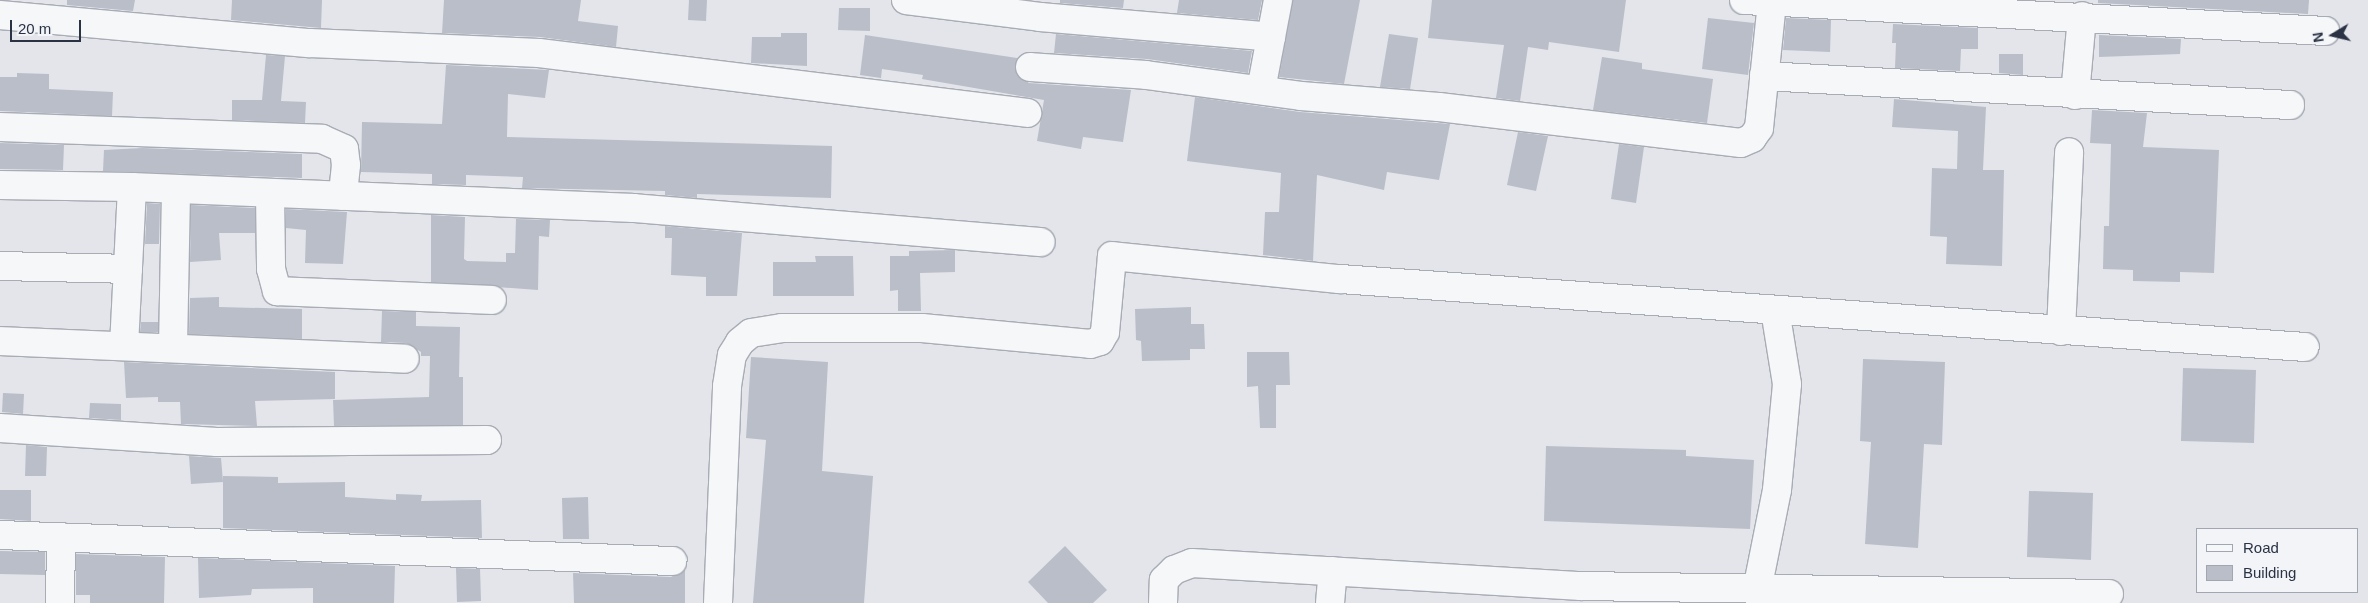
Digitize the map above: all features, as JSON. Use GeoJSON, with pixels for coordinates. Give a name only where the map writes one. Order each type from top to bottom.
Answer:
{"type":"FeatureCollection","features":[{"type":"Feature","properties":{"kind":"street"},"geometry":{"type":"LineString","coordinates":[[906,0],[1040,17],[1271,37]]}},
{"type":"Feature","properties":{"kind":"street"},"geometry":{"type":"LineString","coordinates":[[1261,90],[1278,0]]}},
{"type":"Feature","properties":{"kind":"street"},"geometry":{"type":"LineString","coordinates":[[1744,0],[2082,16],[2325,31]]}},
{"type":"Feature","properties":{"kind":"street"},"geometry":{"type":"LineString","coordinates":[[1030,67],[1146,75],[1261,90],[1538,118],[1741,143],[1752,138],[1759,128],[1772,2]]}},
{"type":"Feature","properties":{"kind":"street"},"geometry":{"type":"LineString","coordinates":[[0,15],[310,42],[539,53],[1027,113]]}},
{"type":"Feature","properties":{"kind":"street"},"geometry":{"type":"LineString","coordinates":[[2075,95],[2082,16]]}},
{"type":"Feature","properties":{"kind":"street"},"geometry":{"type":"LineString","coordinates":[[1764,76],[2075,95],[2290,105]]}},
{"type":"Feature","properties":{"kind":"street"},"geometry":{"type":"LineString","coordinates":[[0,127],[322,139],[344,149],[346,166],[343,196]]}},
{"type":"Feature","properties":{"kind":"street"},"geometry":{"type":"LineString","coordinates":[[2062,331],[2069,152]]}},
{"type":"Feature","properties":{"kind":"street"},"geometry":{"type":"LineString","coordinates":[[0,185],[132,187],[634,208],[1041,242]]}},
{"type":"Feature","properties":{"kind":"street"},"geometry":{"type":"LineString","coordinates":[[124,346],[132,187]]}},
{"type":"Feature","properties":{"kind":"street"},"geometry":{"type":"LineString","coordinates":[[173,348],[176,189]]}},
{"type":"Feature","properties":{"kind":"street"},"geometry":{"type":"LineString","coordinates":[[270,193],[271,269],[277,291],[492,300]]}},
{"type":"Feature","properties":{"kind":"street"},"geometry":{"type":"LineString","coordinates":[[718,603],[727,386],[732,355],[740,342],[751,334],[782,328],[922,328],[1090,344],[1100,341],[1105,332],[1112,256],[1340,279],[2305,347]]}},
{"type":"Feature","properties":{"kind":"street"},"geometry":{"type":"LineString","coordinates":[[0,266],[128,269]]}},
{"type":"Feature","properties":{"kind":"street"},"geometry":{"type":"LineString","coordinates":[[1756,590],[1777,490],[1787,384],[1775,310]]}},
{"type":"Feature","properties":{"kind":"street"},"geometry":{"type":"LineString","coordinates":[[0,341],[405,359]]}},
{"type":"Feature","properties":{"kind":"street"},"geometry":{"type":"LineString","coordinates":[[0,428],[217,442],[487,440]]}},
{"type":"Feature","properties":{"kind":"street"},"geometry":{"type":"LineString","coordinates":[[0,536],[672,560]]}},
{"type":"Feature","properties":{"kind":"street"},"geometry":{"type":"LineString","coordinates":[[60,603],[61,537]]}},
{"type":"Feature","properties":{"kind":"street"},"geometry":{"type":"LineString","coordinates":[[1163,603],[1164,580],[1174,570],[1192,563],[1332,571],[1580,594],[1756,590],[2109,594]]}},
{"type":"Feature","properties":{"kind":"street"},"geometry":{"type":"LineString","coordinates":[[1330,603],[1332,571]]}},
{"type":"Feature","properties":{"kind":"building"},"geometry":{"type":"Polygon","coordinates":[[[67,0],[135,0],[133,11],[67,5],[67,0]]]}},
{"type":"Feature","properties":{"kind":"building"},"geometry":{"type":"Polygon","coordinates":[[[232,0],[322,0],[321,28],[231,20],[232,0]]]}},
{"type":"Feature","properties":{"kind":"building"},"geometry":{"type":"Polygon","coordinates":[[[444,0],[581,0],[578,21],[618,26],[616,47],[540,37],[442,33],[444,0]]]}},
{"type":"Feature","properties":{"kind":"building"},"geometry":{"type":"Polygon","coordinates":[[[689,0],[707,0],[706,21],[688,20],[689,0]]]}},
{"type":"Feature","properties":{"kind":"building"},"geometry":{"type":"Polygon","coordinates":[[[1060,0],[1124,0],[1123,8],[1060,3],[1060,0]]]}},
{"type":"Feature","properties":{"kind":"building"},"geometry":{"type":"Polygon","coordinates":[[[1179,0],[1262,0],[1258,20],[1177,13],[1179,0]]]}},
{"type":"Feature","properties":{"kind":"building"},"geometry":{"type":"Polygon","coordinates":[[[1293,0],[1360,0],[1344,84],[1279,77],[1293,0]]]}},
{"type":"Feature","properties":{"kind":"building"},"geometry":{"type":"Polygon","coordinates":[[[1432,0],[1626,0],[1619,52],[1549,42],[1548,50],[1528,47],[1520,101],[1496,98],[1504,45],[1428,38],[1432,0]]]}},
{"type":"Feature","properties":{"kind":"building"},"geometry":{"type":"Polygon","coordinates":[[[2098,0],[2309,0],[2308,14],[2098,3],[2098,0]]]}},
{"type":"Feature","properties":{"kind":"building"},"geometry":{"type":"Polygon","coordinates":[[[839,8],[870,8],[870,31],[838,30],[839,8]]]}},
{"type":"Feature","properties":{"kind":"building"},"geometry":{"type":"Polygon","coordinates":[[[1708,18],[1754,23],[1748,75],[1702,69],[1708,18]]]}},
{"type":"Feature","properties":{"kind":"building"},"geometry":{"type":"Polygon","coordinates":[[[1786,18],[1831,20],[1830,52],[1783,50],[1786,18]]]}},
{"type":"Feature","properties":{"kind":"building"},"geometry":{"type":"Polygon","coordinates":[[[1893,24],[1978,28],[1978,49],[1961,49],[1960,71],[1895,68],[1896,43],[1892,43],[1893,24]]]}},
{"type":"Feature","properties":{"kind":"building"},"geometry":{"type":"Polygon","coordinates":[[[781,33],[807,33],[807,66],[751,63],[752,37],[781,37],[781,33]]]}},
{"type":"Feature","properties":{"kind":"building"},"geometry":{"type":"Polygon","coordinates":[[[1056,34],[1252,51],[1248,73],[1147,59],[1054,53],[1056,34]]]}},
{"type":"Feature","properties":{"kind":"building"},"geometry":{"type":"Polygon","coordinates":[[[1389,34],[1418,38],[1410,89],[1380,87],[1389,34]]]}},
{"type":"Feature","properties":{"kind":"building"},"geometry":{"type":"Polygon","coordinates":[[[865,35],[1017,58],[1016,73],[1029,83],[1131,90],[1123,142],[1083,137],[1081,149],[1037,141],[1044,100],[922,79],[923,75],[882,69],[881,78],[860,75],[865,35]]]}},
{"type":"Feature","properties":{"kind":"building"},"geometry":{"type":"Polygon","coordinates":[[[2099,35],[2181,39],[2180,54],[2099,57],[2099,35]]]}},
{"type":"Feature","properties":{"kind":"building"},"geometry":{"type":"Polygon","coordinates":[[[1999,54],[2023,54],[2023,75],[1999,73],[1999,54]]]}},
{"type":"Feature","properties":{"kind":"building"},"geometry":{"type":"Polygon","coordinates":[[[266,55],[285,56],[281,101],[306,102],[305,123],[232,120],[232,100],[262,100],[266,55]]]}},
{"type":"Feature","properties":{"kind":"building"},"geometry":{"type":"Polygon","coordinates":[[[1602,57],[1642,63],[1642,69],[1713,79],[1707,123],[1593,110],[1602,57]]]}},
{"type":"Feature","properties":{"kind":"building"},"geometry":{"type":"Polygon","coordinates":[[[446,65],[549,70],[545,98],[508,94],[507,137],[832,146],[831,198],[697,194],[697,198],[665,195],[665,191],[522,188],[523,177],[466,175],[466,185],[432,184],[432,174],[361,172],[362,122],[442,124],[446,65]]]}},
{"type":"Feature","properties":{"kind":"building"},"geometry":{"type":"Polygon","coordinates":[[[17,73],[49,74],[49,89],[113,92],[112,116],[0,111],[0,77],[17,77],[17,73]]]}},
{"type":"Feature","properties":{"kind":"building"},"geometry":{"type":"Polygon","coordinates":[[[1195,97],[1300,112],[1450,124],[1439,180],[1387,172],[1384,190],[1317,175],[1313,261],[1263,255],[1265,212],[1279,212],[1281,173],[1187,161],[1195,97]]]}},
{"type":"Feature","properties":{"kind":"building"},"geometry":{"type":"Polygon","coordinates":[[[1894,99],[1986,107],[1983,170],[2004,170],[2002,266],[1946,264],[1947,237],[1930,236],[1932,168],[1957,169],[1958,131],[1892,127],[1894,99]]]}},
{"type":"Feature","properties":{"kind":"building"},"geometry":{"type":"Polygon","coordinates":[[[2092,110],[2147,113],[2143,147],[2219,150],[2214,273],[2180,272],[2180,282],[2133,281],[2133,270],[2103,269],[2104,226],[2109,226],[2111,144],[2090,143],[2092,110]]]}},
{"type":"Feature","properties":{"kind":"building"},"geometry":{"type":"Polygon","coordinates":[[[1518,132],[1548,136],[1536,191],[1507,185],[1518,132]]]}},
{"type":"Feature","properties":{"kind":"building"},"geometry":{"type":"Polygon","coordinates":[[[0,143],[64,145],[63,170],[0,169],[0,143]]]}},
{"type":"Feature","properties":{"kind":"building"},"geometry":{"type":"Polygon","coordinates":[[[1619,144],[1644,147],[1636,203],[1611,199],[1619,144]]]}},
{"type":"Feature","properties":{"kind":"building"},"geometry":{"type":"Polygon","coordinates":[[[142,148],[302,154],[302,178],[103,171],[104,150],[142,148]]]}},
{"type":"Feature","properties":{"kind":"building"},"geometry":{"type":"Polygon","coordinates":[[[147,203],[160,204],[159,244],[145,244],[147,203]]]}},
{"type":"Feature","properties":{"kind":"building"},"geometry":{"type":"Polygon","coordinates":[[[191,205],[255,208],[255,233],[219,233],[221,260],[190,262],[191,205]]]}},
{"type":"Feature","properties":{"kind":"building"},"geometry":{"type":"Polygon","coordinates":[[[286,209],[347,212],[343,264],[305,263],[306,230],[286,228],[286,209]]]}},
{"type":"Feature","properties":{"kind":"building"},"geometry":{"type":"Polygon","coordinates":[[[431,215],[465,217],[464,259],[467,261],[506,262],[506,253],[515,253],[516,219],[550,220],[549,237],[539,236],[538,290],[431,282],[431,215]]]}},
{"type":"Feature","properties":{"kind":"building"},"geometry":{"type":"Polygon","coordinates":[[[665,226],[742,233],[737,296],[706,296],[706,277],[671,275],[672,238],[665,238],[665,226]]]}},
{"type":"Feature","properties":{"kind":"building"},"geometry":{"type":"Polygon","coordinates":[[[955,250],[955,272],[920,273],[921,311],[898,311],[898,290],[890,291],[890,256],[909,256],[909,251],[955,250]]]}},
{"type":"Feature","properties":{"kind":"building"},"geometry":{"type":"Polygon","coordinates":[[[815,256],[853,256],[854,296],[773,296],[773,262],[816,262],[815,256]]]}},
{"type":"Feature","properties":{"kind":"building"},"geometry":{"type":"Polygon","coordinates":[[[219,297],[219,307],[302,309],[302,339],[189,334],[190,298],[219,297]]]}},
{"type":"Feature","properties":{"kind":"building"},"geometry":{"type":"Polygon","coordinates":[[[1191,307],[1191,324],[1204,324],[1205,349],[1190,349],[1190,360],[1142,361],[1141,341],[1136,340],[1135,309],[1191,307]]]}},
{"type":"Feature","properties":{"kind":"building"},"geometry":{"type":"Polygon","coordinates":[[[382,311],[416,312],[416,326],[460,327],[459,377],[463,377],[463,425],[334,426],[333,400],[429,397],[430,356],[421,356],[421,352],[406,343],[381,342],[382,311]]]}},
{"type":"Feature","properties":{"kind":"building"},"geometry":{"type":"Polygon","coordinates":[[[141,322],[158,322],[158,332],[140,332],[141,322]]]}},
{"type":"Feature","properties":{"kind":"building"},"geometry":{"type":"Polygon","coordinates":[[[1247,352],[1289,352],[1290,385],[1276,385],[1276,428],[1260,428],[1258,386],[1247,387],[1247,352]]]}},
{"type":"Feature","properties":{"kind":"building"},"geometry":{"type":"Polygon","coordinates":[[[751,357],[828,362],[822,471],[873,476],[864,603],[753,603],[766,440],[746,438],[751,357]]]}},
{"type":"Feature","properties":{"kind":"building"},"geometry":{"type":"Polygon","coordinates":[[[1863,359],[1945,362],[1942,445],[1924,444],[1918,548],[1865,544],[1871,442],[1860,441],[1863,359]]]}},
{"type":"Feature","properties":{"kind":"building"},"geometry":{"type":"Polygon","coordinates":[[[124,362],[335,372],[335,399],[255,401],[257,426],[181,424],[180,402],[158,402],[158,397],[126,398],[124,362]]]}},
{"type":"Feature","properties":{"kind":"building"},"geometry":{"type":"Polygon","coordinates":[[[2183,368],[2256,370],[2254,443],[2181,441],[2183,368]]]}},
{"type":"Feature","properties":{"kind":"building"},"geometry":{"type":"Polygon","coordinates":[[[3,393],[24,394],[23,414],[2,412],[3,393]]]}},
{"type":"Feature","properties":{"kind":"building"},"geometry":{"type":"Polygon","coordinates":[[[90,403],[121,404],[121,420],[89,418],[90,403]]]}},
{"type":"Feature","properties":{"kind":"building"},"geometry":{"type":"Polygon","coordinates":[[[26,445],[47,447],[46,476],[25,476],[26,445]]]}},
{"type":"Feature","properties":{"kind":"building"},"geometry":{"type":"Polygon","coordinates":[[[1546,446],[1686,450],[1686,456],[1754,460],[1750,529],[1544,521],[1546,446]]]}},
{"type":"Feature","properties":{"kind":"building"},"geometry":{"type":"Polygon","coordinates":[[[189,456],[221,458],[223,482],[191,484],[189,456]]]}},
{"type":"Feature","properties":{"kind":"building"},"geometry":{"type":"Polygon","coordinates":[[[223,476],[278,477],[278,483],[345,482],[345,497],[396,500],[396,494],[422,495],[421,501],[481,500],[482,538],[223,528],[223,476]]]}},
{"type":"Feature","properties":{"kind":"building"},"geometry":{"type":"Polygon","coordinates":[[[0,490],[31,490],[31,521],[0,519],[0,490]]]}},
{"type":"Feature","properties":{"kind":"building"},"geometry":{"type":"Polygon","coordinates":[[[2029,491],[2093,493],[2091,560],[2027,557],[2029,491]]]}},
{"type":"Feature","properties":{"kind":"building"},"geometry":{"type":"Polygon","coordinates":[[[588,497],[589,539],[563,539],[562,498],[588,497]]]}},
{"type":"Feature","properties":{"kind":"building"},"geometry":{"type":"Polygon","coordinates":[[[1065,546],[1107,590],[1093,603],[1048,603],[1028,582],[1065,546]]]}},
{"type":"Feature","properties":{"kind":"building"},"geometry":{"type":"Polygon","coordinates":[[[0,551],[45,552],[45,575],[0,574],[0,551]]]}},
{"type":"Feature","properties":{"kind":"building"},"geometry":{"type":"Polygon","coordinates":[[[76,554],[165,557],[164,603],[90,603],[90,595],[76,595],[76,554]]]}},
{"type":"Feature","properties":{"kind":"building"},"geometry":{"type":"Polygon","coordinates":[[[198,558],[395,566],[394,603],[313,603],[313,588],[252,589],[251,595],[199,598],[198,558]]]}},
{"type":"Feature","properties":{"kind":"building"},"geometry":{"type":"Polygon","coordinates":[[[456,568],[480,569],[481,601],[457,602],[456,568]]]}},
{"type":"Feature","properties":{"kind":"building"},"geometry":{"type":"Polygon","coordinates":[[[685,569],[685,603],[574,603],[573,573],[671,577],[685,569]]]}}]}
